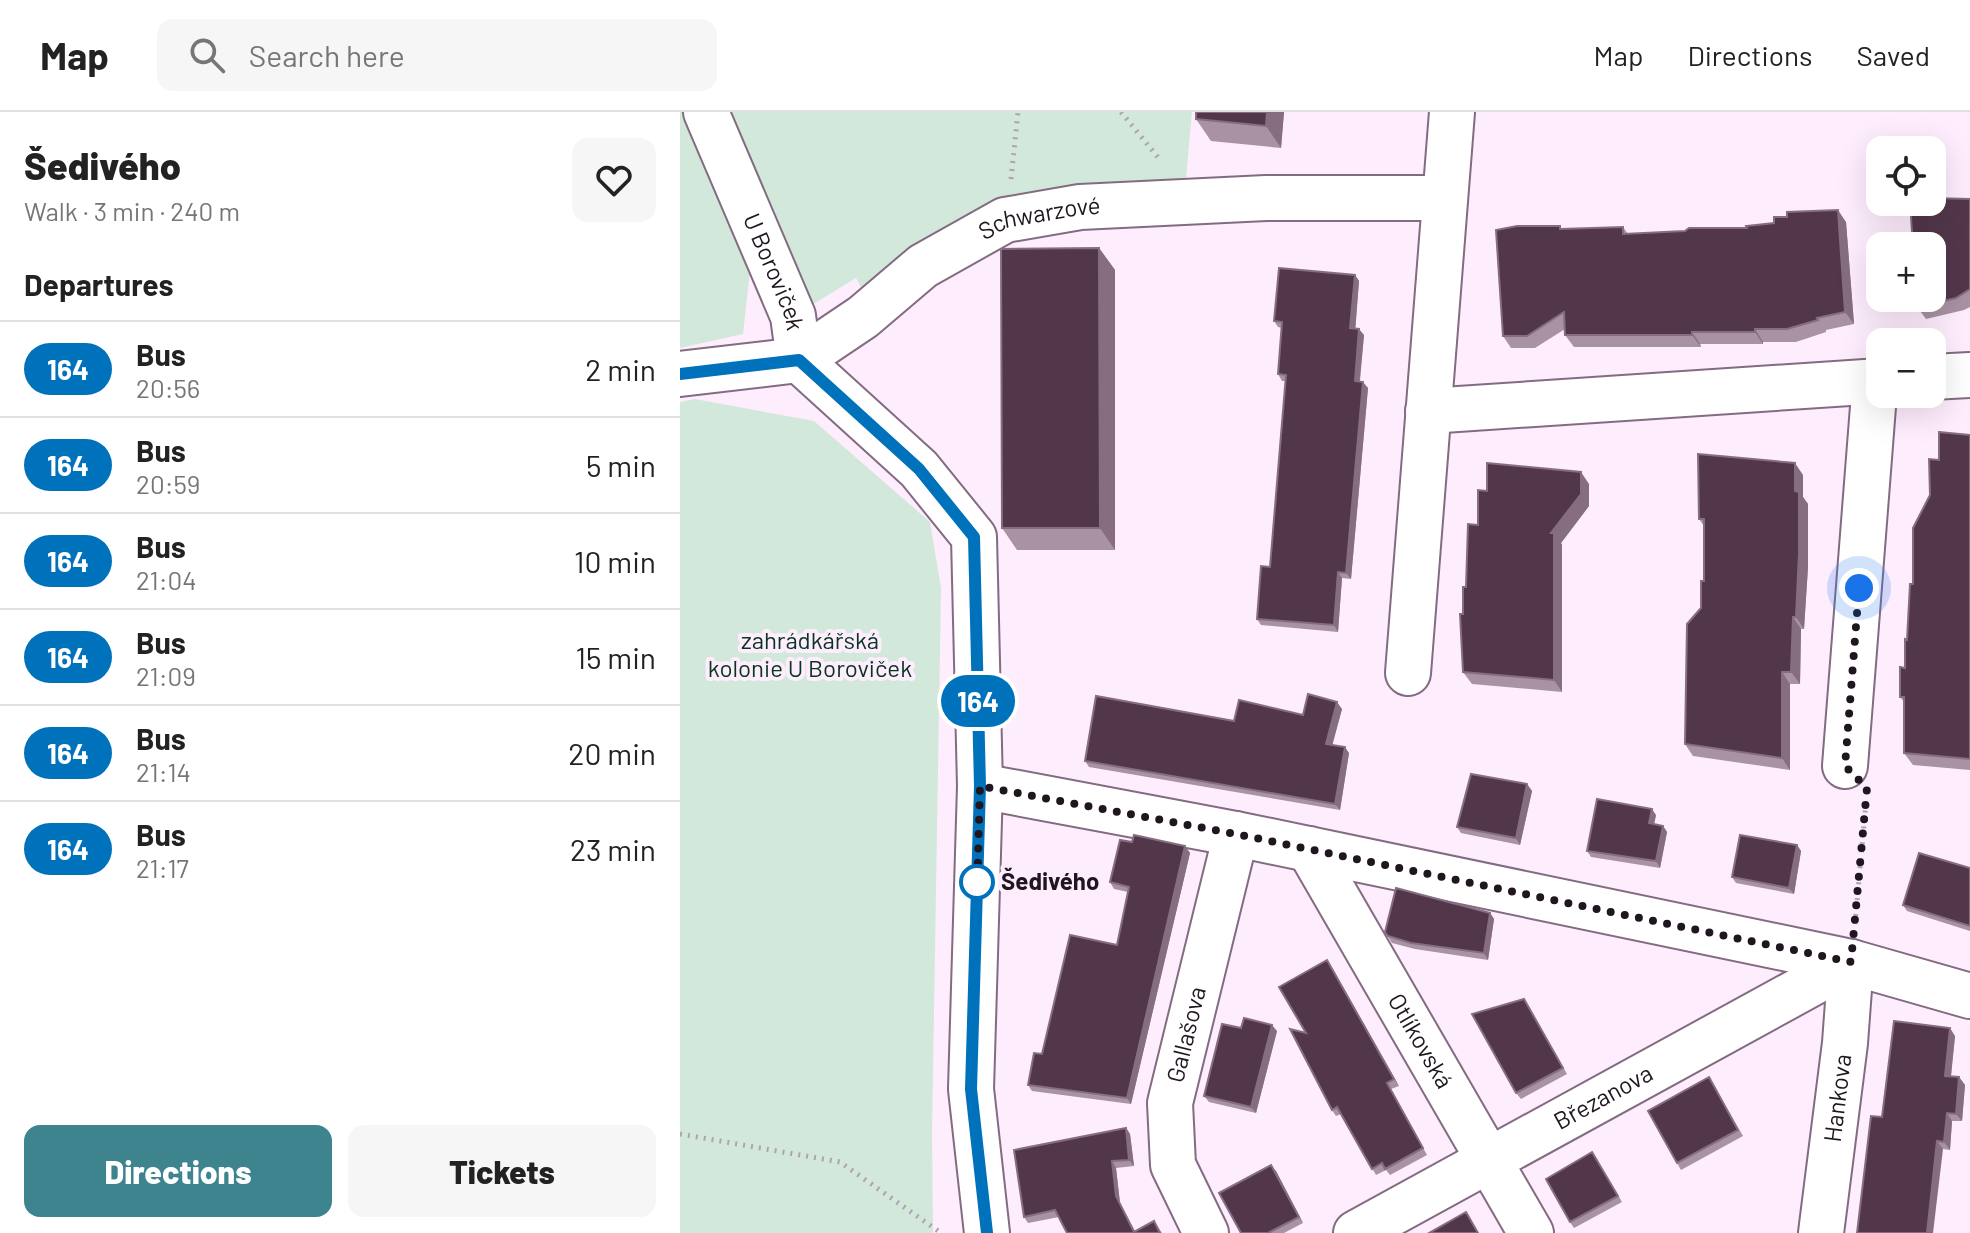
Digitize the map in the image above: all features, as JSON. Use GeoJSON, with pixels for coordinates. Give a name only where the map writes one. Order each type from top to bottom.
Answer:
{"type":"FeatureCollection","features":[{"type":"Feature","properties":{"kind":"street","name":"U Boroviček"},"geometry":{"type":"LineString","coordinates":[[706,112],[793,316],[799,360],[919,469],[974,537],[980,786],[971,1089],[987,1233]]}},
{"type":"Feature","properties":{"kind":"street"},"geometry":{"type":"LineString","coordinates":[[1408,673],[1452,112]]}},
{"type":"Feature","properties":{"kind":"street","name":"Schwarzové"},"geometry":{"type":"LineString","coordinates":[[680,374],[799,360],[863,317],[923,266],[1005,220],[1080,207],[1174,202],[1266,198],[1443,198]]}},
{"type":"Feature","properties":{"kind":"street"},"geometry":{"type":"LineString","coordinates":[[1946,376],[1970,375]]}},
{"type":"Feature","properties":{"kind":"street"},"geometry":{"type":"LineString","coordinates":[[1428,411],[1866,382]]}},
{"type":"Feature","properties":{"kind":"street"},"geometry":{"type":"LineString","coordinates":[[1845,766],[1875,408]]}},
{"type":"Feature","properties":{"kind":"street"},"geometry":{"type":"LineString","coordinates":[[980,786],[1236,834],[1851,962],[1970,996]]}},
{"type":"Feature","properties":{"kind":"street","name":"Gallašova"},"geometry":{"type":"LineString","coordinates":[[1206,1233],[1173,1165],[1170,1103],[1236,834]]}},
{"type":"Feature","properties":{"kind":"street","name":"Otlíkovská"},"geometry":{"type":"LineString","coordinates":[[1309,849],[1531,1233]]}},
{"type":"Feature","properties":{"kind":"street","name":"Březanova"},"geometry":{"type":"LineString","coordinates":[[1356,1233],[1851,962]]}},
{"type":"Feature","properties":{"kind":"street","name":"Hankova"},"geometry":{"type":"LineString","coordinates":[[1821,1233],[1845,1043],[1851,962]]}},
{"type":"Feature","properties":{"kind":"path"},"geometry":{"type":"LineString","coordinates":[[1005,220],[1018,112]]}},
{"type":"Feature","properties":{"kind":"path"},"geometry":{"type":"LineString","coordinates":[[1121,112],[1165,165],[1174,202]]}},
{"type":"Feature","properties":{"kind":"path"},"geometry":{"type":"LineString","coordinates":[[1845,766],[1867,788],[1851,962]]}},
{"type":"Feature","properties":{"kind":"path"},"geometry":{"type":"LineString","coordinates":[[680,1134],[840,1162],[941,1233]]}},
{"type":"Feature","properties":{"kind":"green space"},"geometry":{"type":"Polygon","coordinates":[[[680,112],[688,112],[751,262],[743,334],[680,348],[680,112]]]}},
{"type":"Feature","properties":{"kind":"green space"},"geometry":{"type":"Polygon","coordinates":[[[716,112],[1192,112],[1185,189],[1044,190],[862,289],[856,278],[807,308],[716,112]]]}},
{"type":"Feature","properties":{"kind":"green space","name":"zahrádkářská kolonie U Boroviček"},"geometry":{"type":"Polygon","coordinates":[[[695,399],[814,421],[930,522],[941,588],[933,1233],[680,1233],[680,402],[695,399]]]}},
{"type":"Feature","properties":{"kind":"building"},"geometry":{"type":"Polygon","coordinates":[[[1196,112],[1267,112],[1266,126],[1196,119],[1196,112]]]}},
{"type":"Feature","properties":{"kind":"building"},"geometry":{"type":"Polygon","coordinates":[[[1946,198],[1970,199],[1970,289],[1946,300],[1946,232],[1912,232],[1911,216],[1946,216],[1946,198]]]}},
{"type":"Feature","properties":{"kind":"building"},"geometry":{"type":"Polygon","coordinates":[[[1838,210],[1845,312],[1787,329],[1755,329],[1755,332],[1565,335],[1564,312],[1527,336],[1503,336],[1496,230],[1517,226],[1560,226],[1560,229],[1623,227],[1623,234],[1685,231],[1689,228],[1747,228],[1774,223],[1774,217],[1787,217],[1787,212],[1838,210]]]}},
{"type":"Feature","properties":{"kind":"building"},"geometry":{"type":"Polygon","coordinates":[[[1099,248],[1100,528],[1002,528],[1001,249],[1099,248]]]}},
{"type":"Feature","properties":{"kind":"building"},"geometry":{"type":"Polygon","coordinates":[[[1279,268],[1355,275],[1350,328],[1359,329],[1355,381],[1363,382],[1346,573],[1338,572],[1334,625],[1257,619],[1261,566],[1270,567],[1286,375],[1278,374],[1282,322],[1274,321],[1279,268]]]}},
{"type":"Feature","properties":{"kind":"building"},"geometry":{"type":"Polygon","coordinates":[[[1939,432],[1970,435],[1970,759],[1904,753],[1904,697],[1900,697],[1900,667],[1905,668],[1910,584],[1913,584],[1913,528],[1930,495],[1929,459],[1939,460],[1939,432]]]}},
{"type":"Feature","properties":{"kind":"building"},"geometry":{"type":"Polygon","coordinates":[[[1698,454],[1795,463],[1795,491],[1799,492],[1799,554],[1791,672],[1782,672],[1782,758],[1685,744],[1687,624],[1701,608],[1701,581],[1704,581],[1704,519],[1699,519],[1698,454]]]}},
{"type":"Feature","properties":{"kind":"building"},"geometry":{"type":"Polygon","coordinates":[[[1487,463],[1581,472],[1581,494],[1551,533],[1554,533],[1554,680],[1463,672],[1460,614],[1463,614],[1463,587],[1466,587],[1468,524],[1478,525],[1478,490],[1487,491],[1487,463]]]}},
{"type":"Feature","properties":{"kind":"building"},"geometry":{"type":"Polygon","coordinates":[[[1308,694],[1337,702],[1326,744],[1345,747],[1335,804],[1085,761],[1096,696],[1234,721],[1239,700],[1303,715],[1308,694]]]}},
{"type":"Feature","properties":{"kind":"building"},"geometry":{"type":"Polygon","coordinates":[[[1471,774],[1527,784],[1516,838],[1457,827],[1471,774]]]}},
{"type":"Feature","properties":{"kind":"building"},"geometry":{"type":"Polygon","coordinates":[[[1597,799],[1652,809],[1649,823],[1663,826],[1656,861],[1587,851],[1597,799]]]}},
{"type":"Feature","properties":{"kind":"building"},"geometry":{"type":"Polygon","coordinates":[[[1134,835],[1185,846],[1127,1098],[1028,1085],[1034,1053],[1042,1054],[1070,935],[1117,945],[1129,887],[1110,882],[1120,840],[1132,842],[1134,835]]]}},
{"type":"Feature","properties":{"kind":"building"},"geometry":{"type":"Polygon","coordinates":[[[1740,835],[1797,845],[1789,888],[1732,877],[1740,835]]]}},
{"type":"Feature","properties":{"kind":"building"},"geometry":{"type":"Polygon","coordinates":[[[1919,853],[1970,868],[1970,926],[1903,905],[1919,853]]]}},
{"type":"Feature","properties":{"kind":"building"},"geometry":{"type":"Polygon","coordinates":[[[1396,888],[1490,913],[1484,953],[1411,943],[1388,936],[1385,932],[1396,888]]]}},
{"type":"Feature","properties":{"kind":"building"},"geometry":{"type":"Polygon","coordinates":[[[1327,960],[1394,1079],[1387,1083],[1423,1148],[1385,1169],[1382,1163],[1372,1169],[1337,1107],[1332,1110],[1290,1029],[1306,1033],[1279,987],[1327,960]]]}},
{"type":"Feature","properties":{"kind":"building"},"geometry":{"type":"Polygon","coordinates":[[[1524,999],[1563,1068],[1516,1093],[1472,1014],[1524,999]]]}},
{"type":"Feature","properties":{"kind":"building"},"geometry":{"type":"Polygon","coordinates":[[[1244,1018],[1272,1025],[1251,1107],[1204,1096],[1222,1024],[1241,1028],[1244,1018]]]}},
{"type":"Feature","properties":{"kind":"building"},"geometry":{"type":"Polygon","coordinates":[[[1894,1021],[1950,1028],[1945,1076],[1959,1077],[1956,1114],[1947,1113],[1944,1142],[1937,1141],[1927,1233],[1857,1233],[1871,1116],[1882,1117],[1894,1021]]]}},
{"type":"Feature","properties":{"kind":"building"},"geometry":{"type":"Polygon","coordinates":[[[1709,1077],[1738,1130],[1677,1163],[1648,1111],[1709,1077]]]}},
{"type":"Feature","properties":{"kind":"building"},"geometry":{"type":"Polygon","coordinates":[[[1126,1128],[1129,1160],[1112,1161],[1116,1196],[1134,1232],[1154,1221],[1160,1233],[1067,1233],[1055,1210],[1024,1217],[1014,1150],[1126,1128]]]}},
{"type":"Feature","properties":{"kind":"building"},"geometry":{"type":"Polygon","coordinates":[[[1592,1152],[1618,1196],[1570,1222],[1546,1179],[1592,1152]]]}},
{"type":"Feature","properties":{"kind":"building"},"geometry":{"type":"Polygon","coordinates":[[[1271,1165],[1299,1217],[1268,1233],[1241,1233],[1219,1193],[1271,1165]]]}},
{"type":"Feature","properties":{"kind":"building"},"geometry":{"type":"Polygon","coordinates":[[[1466,1212],[1478,1233],[1429,1233],[1466,1212]]]}},
{"type":"Feature","properties":{"kind":"bus line","name":"164"},"geometry":{"type":"LineString","coordinates":[[680,374],[799,360],[919,469],[974,537],[980,786],[971,1089],[987,1233]]}},
{"type":"Feature","properties":{"kind":"place","name":"Šedivého"},"geometry":{"type":"Point","coordinates":[977,882]}},
{"type":"Feature","properties":{"kind":"route"},"geometry":{"type":"LineString","coordinates":[[977,882],[977,894],[980,786],[1236,834],[1851,962],[1867,788],[1845,766],[1859,588]]}}]}
